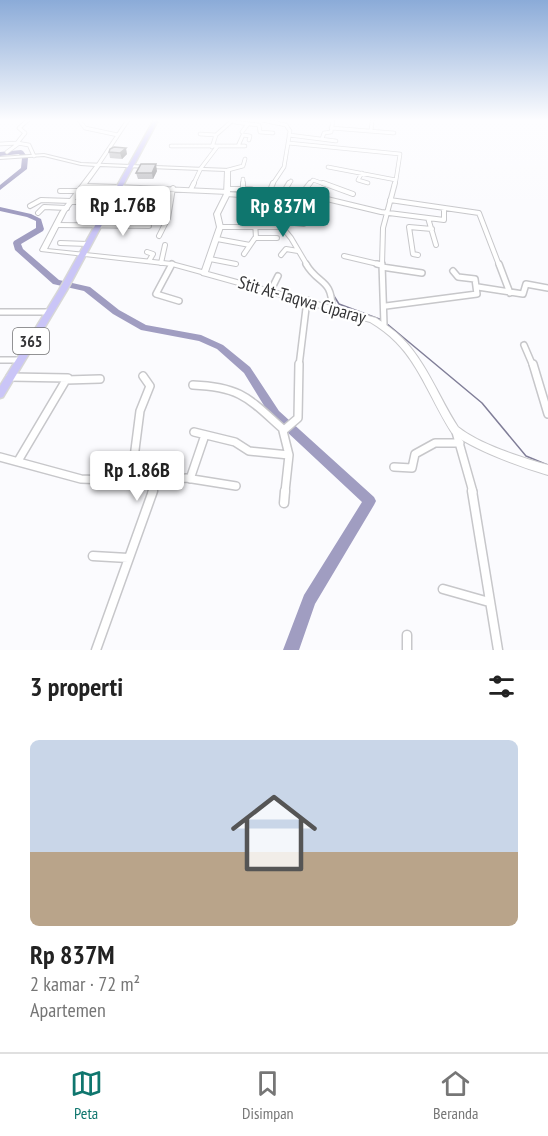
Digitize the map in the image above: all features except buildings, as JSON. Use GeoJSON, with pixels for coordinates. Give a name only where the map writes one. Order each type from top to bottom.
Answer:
{"type":"FeatureCollection","features":[{"type":"Feature","properties":{"kind":"main road","name":"365"},"geometry":{"type":"LineString","coordinates":[[0,393],[63,290],[138,150]]}},
{"type":"Feature","properties":{"kind":"main road"},"geometry":{"type":"LineString","coordinates":[[0,158],[32,156],[98,165],[228,170],[228,192],[217,212],[220,227],[204,274]]}},
{"type":"Feature","properties":{"kind":"main road"},"geometry":{"type":"LineString","coordinates":[[56,225],[69,203],[98,165]]}},
{"type":"Feature","properties":{"kind":"main road"},"geometry":{"type":"LineString","coordinates":[[83,185],[118,187]]}},
{"type":"Feature","properties":{"kind":"main road","name":"Stit At-Taqwa Ciparay"},"geometry":{"type":"LineString","coordinates":[[56,225],[43,250],[172,264],[307,300],[384,325],[404,344],[422,370],[456,432]]}},
{"type":"Feature","properties":{"kind":"main road"},"geometry":{"type":"LineString","coordinates":[[456,432],[531,467],[548,470]]}},
{"type":"Feature","properties":{"kind":"street"},"geometry":{"type":"LineString","coordinates":[[30,150],[32,156]]}},
{"type":"Feature","properties":{"kind":"street"},"geometry":{"type":"LineString","coordinates":[[98,165],[108,150]]}},
{"type":"Feature","properties":{"kind":"street"},"geometry":{"type":"LineString","coordinates":[[191,189],[201,168],[215,150]]}},
{"type":"Feature","properties":{"kind":"street"},"geometry":{"type":"LineString","coordinates":[[286,150],[281,175],[273,183],[269,198],[264,205],[283,227],[312,274],[327,283],[332,293],[332,308]]}},
{"type":"Feature","properties":{"kind":"street"},"geometry":{"type":"LineString","coordinates":[[363,150],[401,154],[382,233],[382,266],[386,306],[384,325]]}},
{"type":"Feature","properties":{"kind":"street"},"geometry":{"type":"LineString","coordinates":[[228,170],[243,166],[245,159]]}},
{"type":"Feature","properties":{"kind":"street"},"geometry":{"type":"LineString","coordinates":[[328,167],[396,180]]}},
{"type":"Feature","properties":{"kind":"street"},"geometry":{"type":"LineString","coordinates":[[362,174],[358,180],[368,183]]}},
{"type":"Feature","properties":{"kind":"street"},"geometry":{"type":"LineString","coordinates":[[243,179],[243,189]]}},
{"type":"Feature","properties":{"kind":"street"},"geometry":{"type":"LineString","coordinates":[[354,194],[313,180],[302,193],[386,213],[445,220],[444,208]]}},
{"type":"Feature","properties":{"kind":"street"},"geometry":{"type":"LineString","coordinates":[[118,187],[191,189],[281,198],[291,181]]}},
{"type":"Feature","properties":{"kind":"street"},"geometry":{"type":"LineString","coordinates":[[159,236],[168,219],[173,188]]}},
{"type":"Feature","properties":{"kind":"street"},"geometry":{"type":"LineString","coordinates":[[228,192],[251,189]]}},
{"type":"Feature","properties":{"kind":"street"},"geometry":{"type":"LineString","coordinates":[[60,191],[78,191]]}},
{"type":"Feature","properties":{"kind":"street"},"geometry":{"type":"LineString","coordinates":[[30,206],[41,200],[69,203]]}},
{"type":"Feature","properties":{"kind":"street"},"geometry":{"type":"LineString","coordinates":[[390,200],[480,213],[510,293]]}},
{"type":"Feature","properties":{"kind":"street"},"geometry":{"type":"LineString","coordinates":[[38,213],[44,207],[97,202]]}},
{"type":"Feature","properties":{"kind":"street"},"geometry":{"type":"LineString","coordinates":[[408,215],[408,222]]}},
{"type":"Feature","properties":{"kind":"street"},"geometry":{"type":"LineString","coordinates":[[244,254],[255,238],[256,222],[278,221],[304,224],[309,216]]}},
{"type":"Feature","properties":{"kind":"street"},"geometry":{"type":"LineString","coordinates":[[428,218],[436,245]]}},
{"type":"Feature","properties":{"kind":"street"},"geometry":{"type":"LineString","coordinates":[[56,225],[149,226]]}},
{"type":"Feature","properties":{"kind":"street"},"geometry":{"type":"LineString","coordinates":[[220,227],[254,229],[283,227]]}},
{"type":"Feature","properties":{"kind":"street"},"geometry":{"type":"LineString","coordinates":[[418,255],[413,254],[409,227],[432,229]]}},
{"type":"Feature","properties":{"kind":"street"},"geometry":{"type":"LineString","coordinates":[[255,238],[277,238]]}},
{"type":"Feature","properties":{"kind":"street"},"geometry":{"type":"LineString","coordinates":[[217,239],[250,245]]}},
{"type":"Feature","properties":{"kind":"street"},"geometry":{"type":"LineString","coordinates":[[60,243],[88,243]]}},
{"type":"Feature","properties":{"kind":"street"},"geometry":{"type":"LineString","coordinates":[[161,263],[165,245]]}},
{"type":"Feature","properties":{"kind":"street"},"geometry":{"type":"LineString","coordinates":[[281,255],[286,249],[298,251]]}},
{"type":"Feature","properties":{"kind":"street"},"geometry":{"type":"LineString","coordinates":[[147,252],[153,254],[149,261]]}},
{"type":"Feature","properties":{"kind":"street"},"geometry":{"type":"LineString","coordinates":[[344,256],[422,273]]}},
{"type":"Feature","properties":{"kind":"street"},"geometry":{"type":"LineString","coordinates":[[210,259],[236,264]]}},
{"type":"Feature","properties":{"kind":"street"},"geometry":{"type":"LineString","coordinates":[[172,264],[156,294],[179,301]]}},
{"type":"Feature","properties":{"kind":"street"},"geometry":{"type":"LineString","coordinates":[[386,306],[448,300],[476,294],[478,288],[474,278],[458,277],[453,271]]}},
{"type":"Feature","properties":{"kind":"street"},"geometry":{"type":"LineString","coordinates":[[271,290],[278,276]]}},
{"type":"Feature","properties":{"kind":"street"},"geometry":{"type":"LineString","coordinates":[[478,288],[524,294],[526,284],[548,288]]}},
{"type":"Feature","properties":{"kind":"street"},"geometry":{"type":"LineString","coordinates":[[283,430],[297,420],[298,358],[307,300]]}},
{"type":"Feature","properties":{"kind":"street"},"geometry":{"type":"LineString","coordinates":[[0,312],[49,312]]}},
{"type":"Feature","properties":{"kind":"street"},"geometry":{"type":"LineString","coordinates":[[524,345],[537,374],[548,414]]}},
{"type":"Feature","properties":{"kind":"street"},"geometry":{"type":"LineString","coordinates":[[0,360],[20,360]]}},
{"type":"Feature","properties":{"kind":"street"},"geometry":{"type":"LineString","coordinates":[[131,481],[140,411],[150,386],[143,376]]}},
{"type":"Feature","properties":{"kind":"street"},"geometry":{"type":"LineString","coordinates":[[10,377],[100,379]]}},
{"type":"Feature","properties":{"kind":"street"},"geometry":{"type":"LineString","coordinates":[[18,461],[69,378]]}},
{"type":"Feature","properties":{"kind":"street"},"geometry":{"type":"LineString","coordinates":[[193,385],[216,386],[245,395],[283,430],[289,455],[284,503]]}},
{"type":"Feature","properties":{"kind":"street"},"geometry":{"type":"LineString","coordinates":[[194,432],[235,442],[249,451],[289,455]]}},
{"type":"Feature","properties":{"kind":"street"},"geometry":{"type":"LineString","coordinates":[[456,432],[483,547],[489,602],[498,650]]}},
{"type":"Feature","properties":{"kind":"street"},"geometry":{"type":"LineString","coordinates":[[190,479],[205,435]]}},
{"type":"Feature","properties":{"kind":"street"},"geometry":{"type":"LineString","coordinates":[[394,467],[412,468],[415,454],[432,444],[460,443]]}},
{"type":"Feature","properties":{"kind":"street"},"geometry":{"type":"LineString","coordinates":[[0,457],[81,479],[156,482],[170,478],[236,486]]}},
{"type":"Feature","properties":{"kind":"street"},"geometry":{"type":"LineString","coordinates":[[96,650],[156,482]]}},
{"type":"Feature","properties":{"kind":"street"},"geometry":{"type":"LineString","coordinates":[[93,556],[128,558]]}},
{"type":"Feature","properties":{"kind":"street"},"geometry":{"type":"LineString","coordinates":[[443,589],[489,602]]}},
{"type":"Feature","properties":{"kind":"street"},"geometry":{"type":"LineString","coordinates":[[406,650],[407,635]]}},
{"type":"Feature","properties":{"kind":"waterway"},"geometry":{"type":"LineString","coordinates":[[0,154],[21,152],[25,158],[24,169],[0,188]]}},
{"type":"Feature","properties":{"kind":"waterway"},"geometry":{"type":"LineString","coordinates":[[0,209],[29,215],[39,220],[40,229],[17,243],[19,250],[56,282],[87,289],[116,312],[144,328],[201,338],[220,347],[247,370],[275,414],[370,501],[309,600],[291,650]]}},
{"type":"Feature","properties":{"kind":"waterway"},"geometry":{"type":"LineString","coordinates":[[289,233],[296,243]]}},
{"type":"Feature","properties":{"kind":"waterway"},"geometry":{"type":"LineString","coordinates":[[324,280],[339,304],[382,320]]}},
{"type":"Feature","properties":{"kind":"waterway"},"geometry":{"type":"LineString","coordinates":[[386,323],[482,403],[526,456],[548,465]]}}]}
